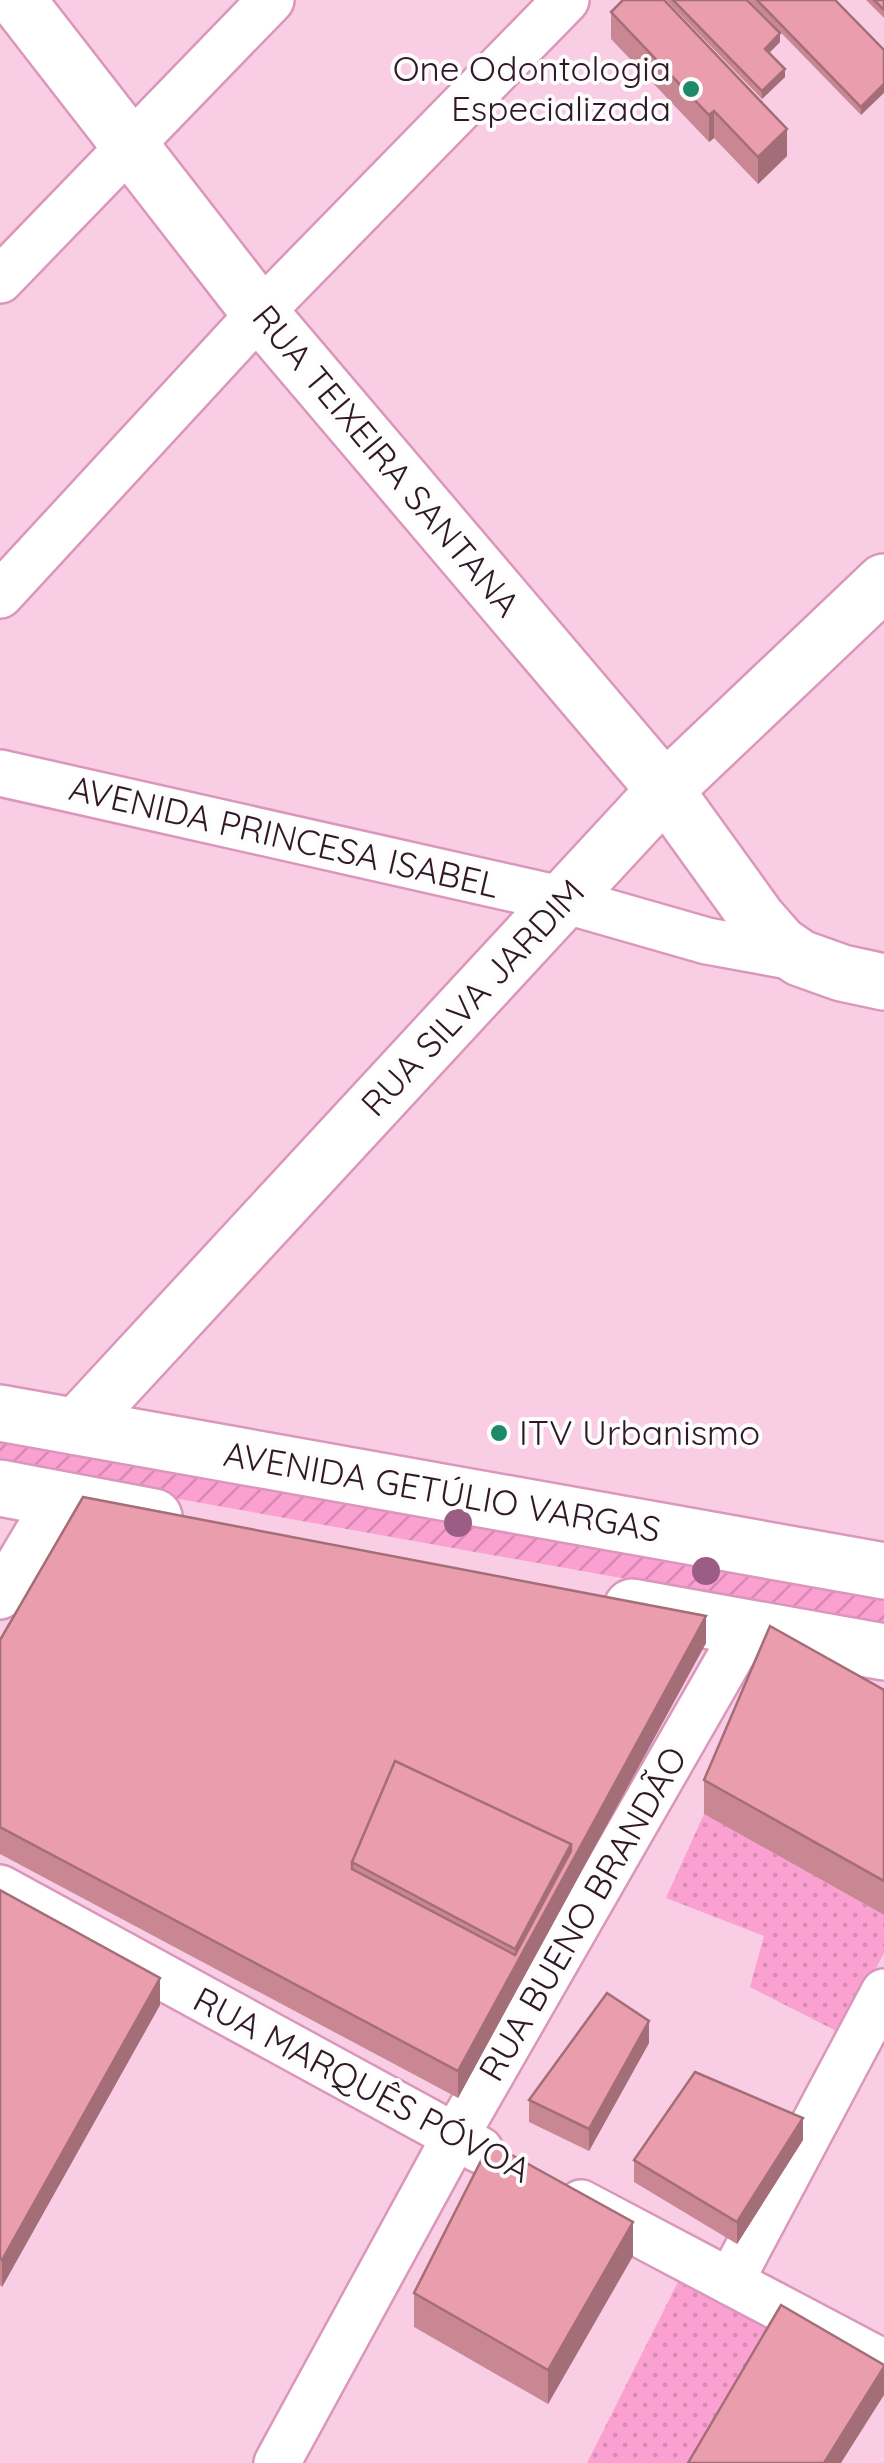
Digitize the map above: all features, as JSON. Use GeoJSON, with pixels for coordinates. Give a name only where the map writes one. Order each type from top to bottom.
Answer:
{"type":"FeatureCollection","features":[{"type":"Feature","properties":{"kind":"street","name":"RUA TEIXEIRA SANTANA"},"geometry":{"type":"LineString","coordinates":[[17,0],[260,313],[666,790],[758,919]]}},
{"type":"Feature","properties":{"kind":"street"},"geometry":{"type":"LineString","coordinates":[[0,280],[271,0]]}},
{"type":"Feature","properties":{"kind":"street"},"geometry":{"type":"LineString","coordinates":[[0,595],[260,313],[566,0]]}},
{"type":"Feature","properties":{"kind":"street","name":"RUA SILVA JARDIM"},"geometry":{"type":"LineString","coordinates":[[44,1422],[564,900],[666,790],[884,582]]}},
{"type":"Feature","properties":{"kind":"street","name":"AVENIDA PRINCESA ISABEL"},"geometry":{"type":"LineString","coordinates":[[0,774],[564,900],[707,941],[800,958],[884,982]]}},
{"type":"Feature","properties":{"kind":"street","name":"AVENIDA PRINCESA ISABEL"},"geometry":{"type":"LineString","coordinates":[[758,919],[780,944],[800,958]]}},
{"type":"Feature","properties":{"kind":"street"},"geometry":{"type":"LineString","coordinates":[[44,1422],[144,1446],[180,1472],[180,1492],[171,1503],[152,1508],[77,1503]]}},
{"type":"Feature","properties":{"kind":"street","name":"AVENIDA GETÚLIO VARGAS"},"geometry":{"type":"LineString","coordinates":[[44,1422],[884,1571]]}},
{"type":"Feature","properties":{"kind":"street"},"geometry":{"type":"LineString","coordinates":[[0,1488],[210,1528]]}},
{"type":"Feature","properties":{"kind":"street"},"geometry":{"type":"LineString","coordinates":[[0,1596],[77,1503]]}},
{"type":"Feature","properties":{"kind":"street"},"geometry":{"type":"LineString","coordinates":[[574,1596],[747,1628],[867,1669]]}},
{"type":"Feature","properties":{"kind":"street","name":"RUA BUENO BRANDÃO"},"geometry":{"type":"LineString","coordinates":[[276,2463],[455,2137],[747,1628]]}},
{"type":"Feature","properties":{"kind":"street","name":"RUA MARQUÊS PÓVOA"},"geometry":{"type":"LineString","coordinates":[[0,1888],[455,2137],[884,2363]]}},
{"type":"Feature","properties":{"kind":"street"},"geometry":{"type":"LineString","coordinates":[[730,2282],[884,1992]]}},
{"type":"Feature","properties":{"kind":"shaded area"},"geometry":{"type":"Polygon","coordinates":[[[0,1427],[884,1587],[884,1625],[0,1467],[0,1427]]]}},
{"type":"Feature","properties":{"kind":"shaded area"},"geometry":{"type":"Polygon","coordinates":[[[704,1814],[884,1915],[884,1953],[842,2034],[750,1987],[764,1936],[666,1898],[704,1814]]]}},
{"type":"Feature","properties":{"kind":"shaded area"},"geometry":{"type":"Polygon","coordinates":[[[681,2276],[781,2332],[704,2463],[587,2463],[681,2276]]]}},
{"type":"Feature","properties":{"kind":"building"},"geometry":{"type":"Polygon","coordinates":[[[623,0],[664,0],[787,129],[758,157],[714,111],[709,115],[611,12],[623,0]]]}},
{"type":"Feature","properties":{"kind":"building"},"geometry":{"type":"Polygon","coordinates":[[[673,0],[747,0],[780,33],[765,49],[785,69],[762,91],[673,0]]]}},
{"type":"Feature","properties":{"kind":"building"},"geometry":{"type":"Polygon","coordinates":[[[757,0],[835,0],[884,50],[884,84],[861,107],[757,0]]]}},
{"type":"Feature","properties":{"kind":"building"},"geometry":{"type":"Polygon","coordinates":[[[83,1497],[706,1616],[458,2071],[0,1827],[0,1640],[83,1497]],[[395,1761],[352,1869],[515,1955],[571,1851],[571,1844],[395,1761]]]}},
{"type":"Feature","properties":{"kind":"building"},"geometry":{"type":"Polygon","coordinates":[[[770,1626],[884,1690],[884,1881],[704,1780],[770,1626]]]}},
{"type":"Feature","properties":{"kind":"building"},"geometry":{"type":"Polygon","coordinates":[[[395,1761],[571,1844],[515,1949],[352,1862],[395,1761]]]}},
{"type":"Feature","properties":{"kind":"building"},"geometry":{"type":"Polygon","coordinates":[[[0,1890],[160,1978],[2,2260],[0,2258],[0,1890]]]}},
{"type":"Feature","properties":{"kind":"building"},"geometry":{"type":"Polygon","coordinates":[[[607,1993],[649,2021],[589,2129],[529,2100],[607,1993]]]}},
{"type":"Feature","properties":{"kind":"building"},"geometry":{"type":"Polygon","coordinates":[[[695,2072],[803,2118],[737,2222],[634,2160],[695,2072]]]}},
{"type":"Feature","properties":{"kind":"building"},"geometry":{"type":"Polygon","coordinates":[[[490,2143],[633,2222],[548,2370],[414,2293],[490,2143]]]}},
{"type":"Feature","properties":{"kind":"building"},"geometry":{"type":"Polygon","coordinates":[[[781,2305],[884,2367],[824,2463],[688,2463],[781,2305]]]}},
{"type":"Feature","properties":{"kind":"place","name":"One Odontologia Especializada"},"geometry":{"type":"Point","coordinates":[691,89]}},
{"type":"Feature","properties":{"kind":"place","name":"ITV Urbanismo"},"geometry":{"type":"Point","coordinates":[499,1433]}}]}
